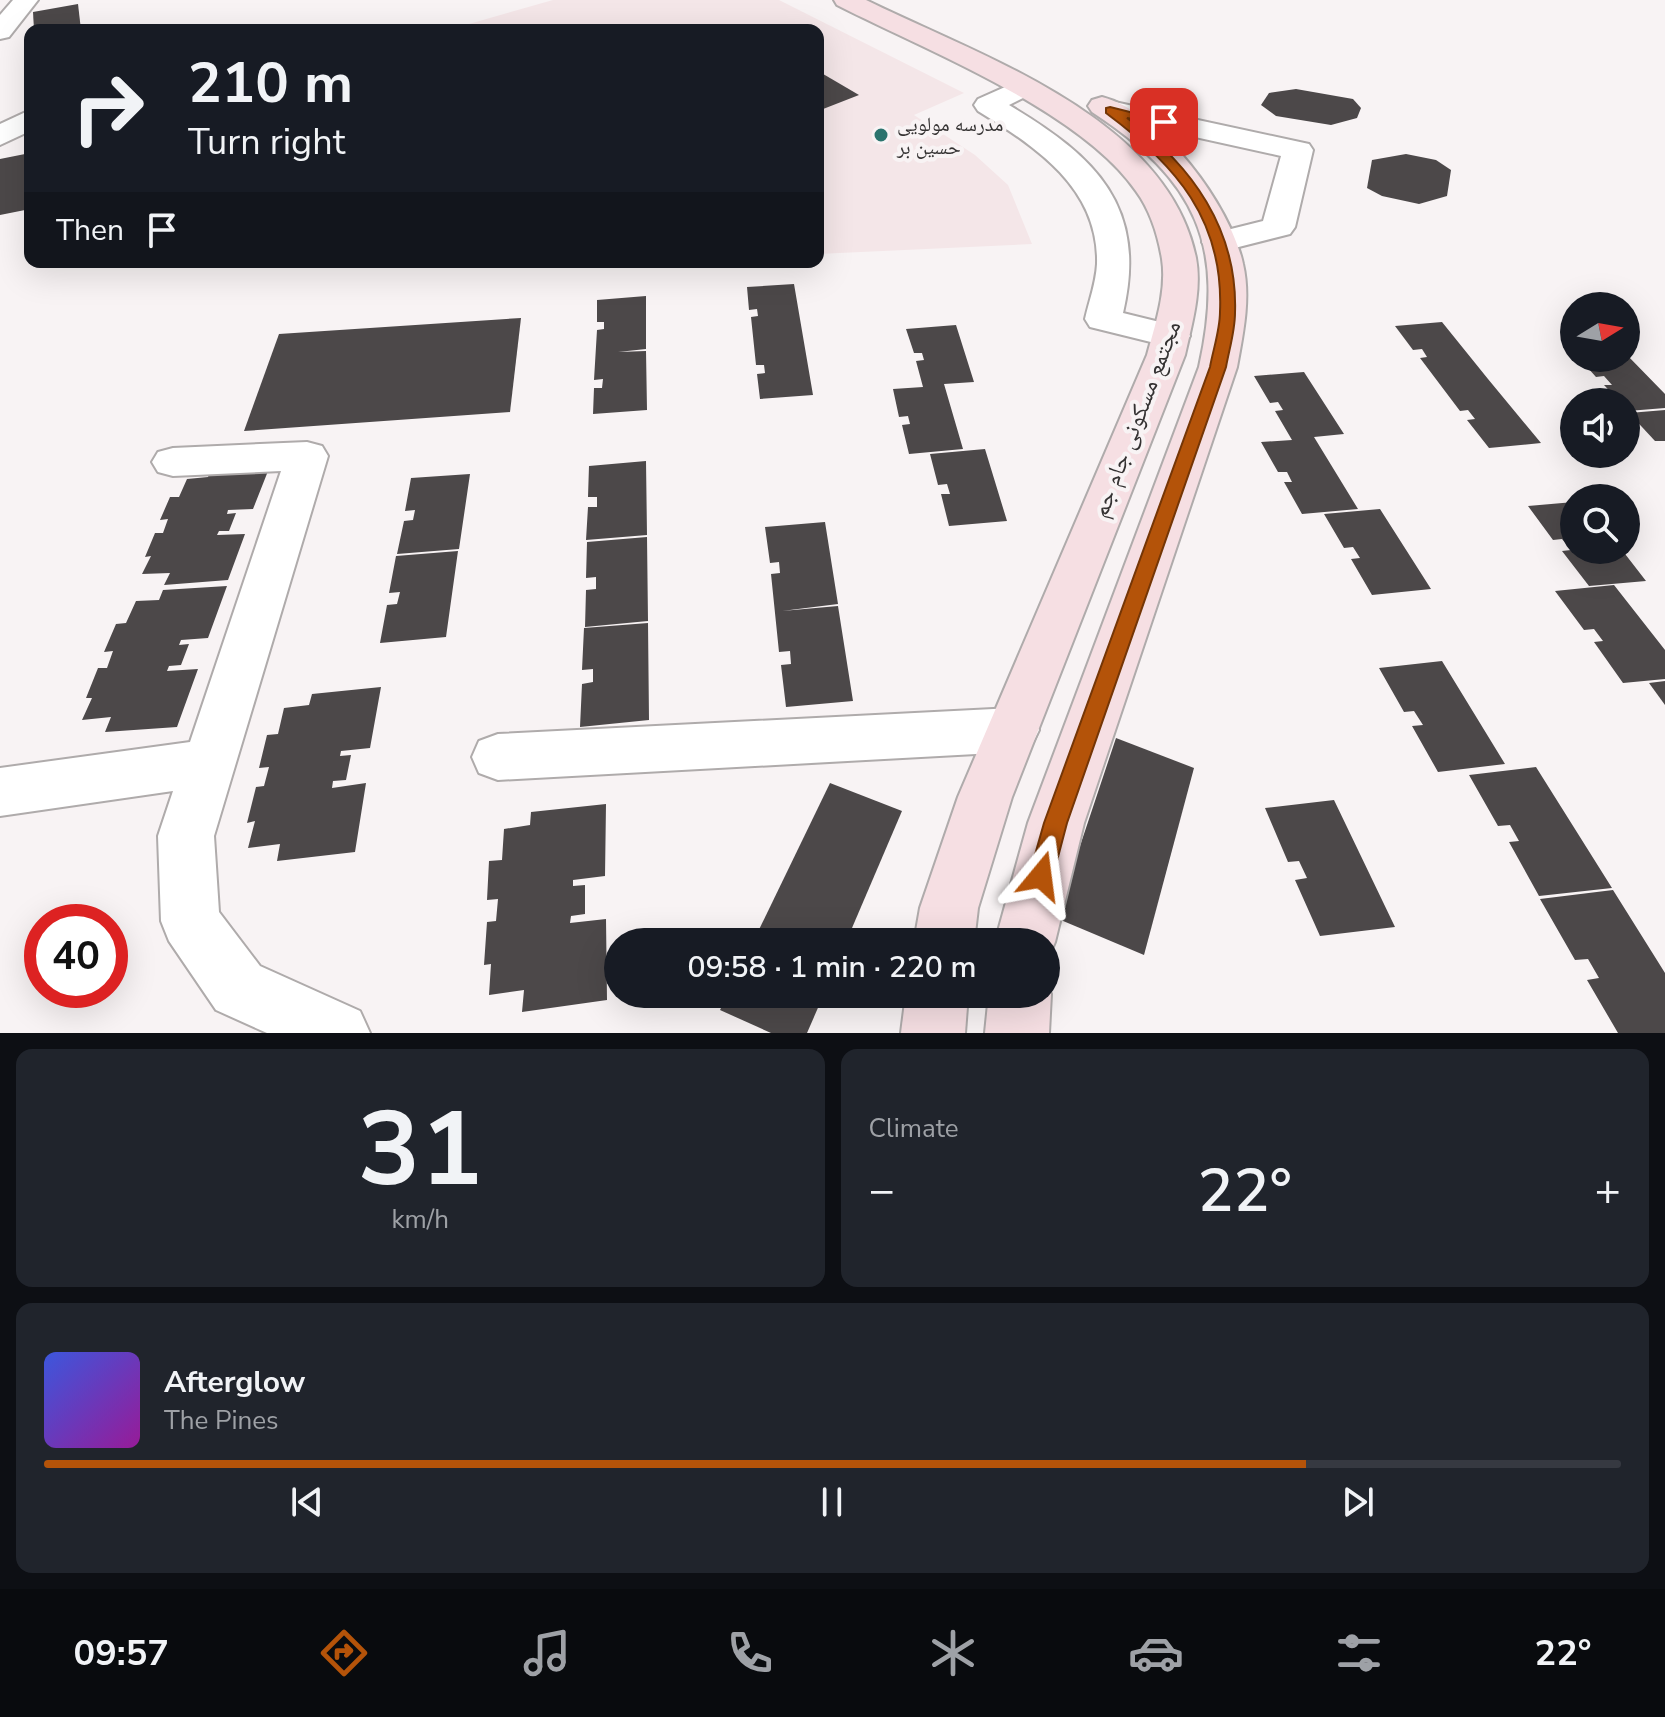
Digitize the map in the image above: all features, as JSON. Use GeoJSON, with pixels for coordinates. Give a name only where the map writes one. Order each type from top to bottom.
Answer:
{"type":"FeatureCollection","features":[{"type":"Feature","properties":{"kind":"street"},"geometry":{"type":"LineString","coordinates":[[0,31],[26,0]]}},
{"type":"Feature","properties":{"kind":"street","name":"مجتمع مسکونی جام جم"},"geometry":{"type":"LineString","coordinates":[[846,0],[1037,82]]}},
{"type":"Feature","properties":{"kind":"street","name":"مجتمع مسکونی جام جم"},"geometry":{"type":"LineString","coordinates":[[889,0],[1094,115],[1153,142],[1187,180],[1214,225],[1226,263],[1228,315],[1213,382],[1056,823],[1029,928]]}},
{"type":"Feature","properties":{"kind":"street"},"geometry":{"type":"LineString","coordinates":[[1037,82],[988,105],[1038,134],[1069,161],[1094,193],[1111,231],[1114,264],[1103,319],[1221,350]]}},
{"type":"Feature","properties":{"kind":"street"},"geometry":{"type":"LineString","coordinates":[[0,110],[24,116]]}},
{"type":"Feature","properties":{"kind":"street"},"geometry":{"type":"LineString","coordinates":[[1094,115],[1298,150],[1278,227],[1219,242]]}},
{"type":"Feature","properties":{"kind":"street","name":"مجتمع مسکونی جام جم"},"geometry":{"type":"LineString","coordinates":[[946,928],[949,908],[985,797],[1160,370],[1178,307],[1179,260],[1170,225],[1137,172],[1094,115]]}},
{"type":"Feature","properties":{"kind":"street"},"geometry":{"type":"LineString","coordinates":[[0,136],[24,122]]}},
{"type":"Feature","properties":{"kind":"street"},"geometry":{"type":"LineString","coordinates":[[173,462],[307,456],[186,836],[190,921],[238,988],[338,1033]]}},
{"type":"Feature","properties":{"kind":"street"},"geometry":{"type":"LineString","coordinates":[[498,757],[1013,730]]}},
{"type":"Feature","properties":{"kind":"street"},"geometry":{"type":"LineString","coordinates":[[0,792],[207,763]]}},
{"type":"Feature","properties":{"kind":"street"},"geometry":{"type":"LineString","coordinates":[[933,1033],[936,1008]]}},
{"type":"Feature","properties":{"kind":"street"},"geometry":{"type":"LineString","coordinates":[[1017,1033],[1019,1008]]}},
{"type":"Feature","properties":{"kind":"shaded area","name":"مدرسه مولویی حسین بر"},"geometry":{"type":"Polygon","coordinates":[[[553,0],[779,0],[964,93],[914,115],[975,155],[1008,185],[1032,244],[824,254],[824,24],[469,24],[553,0]]]}},
{"type":"Feature","properties":{"kind":"building"},"geometry":{"type":"Polygon","coordinates":[[[78,4],[80,24],[34,24],[33,12],[78,4]]]}},
{"type":"Feature","properties":{"kind":"building"},"geometry":{"type":"Polygon","coordinates":[[[824,75],[859,95],[824,109],[824,75]]]}},
{"type":"Feature","properties":{"kind":"building"},"geometry":{"type":"Polygon","coordinates":[[[1296,89],[1353,99],[1361,108],[1357,118],[1331,125],[1276,116],[1261,105],[1269,93],[1296,89]]]}},
{"type":"Feature","properties":{"kind":"building"},"geometry":{"type":"Polygon","coordinates":[[[24,154],[24,210],[0,215],[0,159],[24,154]]]}},
{"type":"Feature","properties":{"kind":"building"},"geometry":{"type":"Polygon","coordinates":[[[1406,154],[1436,160],[1451,170],[1447,196],[1419,204],[1382,196],[1367,188],[1372,160],[1406,154]]]}},
{"type":"Feature","properties":{"kind":"building"},"geometry":{"type":"Polygon","coordinates":[[[794,284],[813,395],[760,399],[757,374],[765,373],[764,365],[756,365],[751,317],[758,316],[757,309],[749,310],[747,287],[794,284]]]}},
{"type":"Feature","properties":{"kind":"building"},"geometry":{"type":"Polygon","coordinates":[[[646,296],[646,349],[618,352],[646,351],[647,410],[593,414],[594,388],[602,388],[603,379],[594,380],[597,330],[604,329],[604,322],[597,322],[597,300],[646,296]]]}},
{"type":"Feature","properties":{"kind":"building"},"geometry":{"type":"Polygon","coordinates":[[[521,318],[510,412],[244,431],[279,334],[521,318]]]}},
{"type":"Feature","properties":{"kind":"building"},"geometry":{"type":"Polygon","coordinates":[[[1442,322],[1541,443],[1489,448],[1467,420],[1475,419],[1468,410],[1460,411],[1420,358],[1427,357],[1422,349],[1413,350],[1395,326],[1442,322]]]}},
{"type":"Feature","properties":{"kind":"building"},"geometry":{"type":"Polygon","coordinates":[[[956,325],[974,382],[944,384],[963,449],[909,454],[902,425],[910,424],[908,416],[899,417],[893,389],[923,387],[916,361],[924,360],[922,353],[914,353],[906,329],[956,325]]]}},
{"type":"Feature","properties":{"kind":"building"},"geometry":{"type":"Polygon","coordinates":[[[1640,368],[1665,394],[1665,408],[1640,410],[1640,388],[1607,388],[1604,385],[1612,385],[1604,376],[1596,377],[1592,372],[1640,372],[1640,368]]]}},
{"type":"Feature","properties":{"kind":"building"},"geometry":{"type":"Polygon","coordinates":[[[1304,372],[1344,434],[1314,437],[1358,509],[1302,514],[1284,482],[1292,482],[1287,472],[1278,472],[1261,442],[1292,440],[1275,411],[1283,410],[1278,402],[1270,403],[1254,376],[1304,372]]]}},
{"type":"Feature","properties":{"kind":"building"},"geometry":{"type":"Polygon","coordinates":[[[1665,410],[1665,441],[1655,441],[1640,425],[1640,412],[1665,410]]]}},
{"type":"Feature","properties":{"kind":"building"},"geometry":{"type":"Polygon","coordinates":[[[985,449],[1007,521],[949,526],[941,494],[950,494],[947,484],[938,485],[930,454],[985,449]]]}},
{"type":"Feature","properties":{"kind":"building"},"geometry":{"type":"Polygon","coordinates":[[[646,461],[647,535],[586,540],[588,507],[597,507],[597,497],[588,497],[589,466],[646,461]]]}},
{"type":"Feature","properties":{"kind":"building"},"geometry":{"type":"Polygon","coordinates":[[[270,466],[253,509],[228,510],[227,514],[236,513],[229,531],[219,531],[217,535],[245,534],[228,580],[164,585],[170,573],[142,574],[151,556],[145,557],[155,533],[163,533],[168,519],[160,520],[170,497],[179,497],[187,479],[208,477],[211,469],[270,466]]]}},
{"type":"Feature","properties":{"kind":"building"},"geometry":{"type":"Polygon","coordinates":[[[470,474],[459,549],[397,554],[404,521],[413,520],[415,510],[405,511],[411,478],[470,474]]]}},
{"type":"Feature","properties":{"kind":"building"},"geometry":{"type":"Polygon","coordinates":[[[1560,503],[1560,539],[1553,540],[1528,506],[1560,503]]]}},
{"type":"Feature","properties":{"kind":"building"},"geometry":{"type":"Polygon","coordinates":[[[1380,509],[1431,589],[1372,595],[1351,559],[1360,558],[1353,547],[1344,548],[1324,514],[1380,509]]]}},
{"type":"Feature","properties":{"kind":"building"},"geometry":{"type":"Polygon","coordinates":[[[825,522],[838,604],[782,611],[838,606],[853,701],[786,707],[781,665],[791,664],[790,651],[779,652],[771,574],[780,573],[779,562],[770,563],[765,527],[825,522]]]}},
{"type":"Feature","properties":{"kind":"building"},"geometry":{"type":"Polygon","coordinates":[[[647,537],[648,621],[585,627],[586,590],[596,589],[596,577],[586,578],[587,542],[647,537]]]}},
{"type":"Feature","properties":{"kind":"building"},"geometry":{"type":"Polygon","coordinates":[[[458,551],[446,637],[380,643],[387,605],[397,604],[400,592],[389,593],[396,556],[458,551]]]}},
{"type":"Feature","properties":{"kind":"building"},"geometry":{"type":"Polygon","coordinates":[[[1572,564],[1633,564],[1646,581],[1589,586],[1572,564]]]}},
{"type":"Feature","properties":{"kind":"building"},"geometry":{"type":"Polygon","coordinates":[[[1614,585],[1665,650],[1665,679],[1623,683],[1594,642],[1603,641],[1594,629],[1584,630],[1555,591],[1614,585]]]}},
{"type":"Feature","properties":{"kind":"building"},"geometry":{"type":"Polygon","coordinates":[[[227,586],[208,638],[181,640],[179,645],[189,644],[181,665],[169,666],[167,671],[198,669],[177,727],[105,732],[111,717],[82,720],[92,698],[86,698],[98,668],[107,668],[113,651],[104,652],[116,624],[126,623],[136,601],[159,600],[163,590],[227,586]]]}},
{"type":"Feature","properties":{"kind":"building"},"geometry":{"type":"Polygon","coordinates":[[[648,623],[649,720],[580,727],[582,684],[593,682],[593,669],[582,670],[584,628],[648,623]]]}},
{"type":"Feature","properties":{"kind":"building"},"geometry":{"type":"Polygon","coordinates":[[[1442,661],[1505,764],[1438,772],[1412,726],[1423,725],[1414,711],[1404,712],[1379,668],[1442,661]]]}},
{"type":"Feature","properties":{"kind":"building"},"geometry":{"type":"Polygon","coordinates":[[[1665,681],[1665,705],[1649,683],[1665,681]]]}},
{"type":"Feature","properties":{"kind":"building"},"geometry":{"type":"Polygon","coordinates":[[[381,687],[370,748],[341,751],[340,756],[351,755],[346,780],[333,781],[332,788],[366,783],[355,852],[277,861],[280,844],[248,848],[255,821],[247,823],[256,787],[264,786],[269,767],[259,768],[267,735],[278,734],[284,708],[309,705],[312,694],[381,687]]]}},
{"type":"Feature","properties":{"kind":"building"},"geometry":{"type":"Polygon","coordinates":[[[1116,738],[1194,768],[1144,955],[1056,918],[1116,738]]]}},
{"type":"Feature","properties":{"kind":"building"},"geometry":{"type":"Polygon","coordinates":[[[1536,767],[1612,888],[1539,896],[1509,842],[1519,841],[1510,825],[1498,826],[1469,775],[1536,767]]]}},
{"type":"Feature","properties":{"kind":"building"},"geometry":{"type":"Polygon","coordinates":[[[830,783],[902,811],[852,928],[760,928],[830,783]]]}},
{"type":"Feature","properties":{"kind":"building"},"geometry":{"type":"Polygon","coordinates":[[[1334,800],[1395,927],[1320,936],[1295,880],[1307,878],[1299,861],[1288,862],[1265,808],[1334,800]]]}},
{"type":"Feature","properties":{"kind":"building"},"geometry":{"type":"Polygon","coordinates":[[[606,804],[605,876],[573,880],[573,886],[585,885],[585,914],[571,916],[570,923],[606,919],[604,1000],[522,1012],[524,990],[489,995],[491,964],[484,965],[487,922],[496,921],[498,899],[487,900],[489,861],[502,860],[504,829],[530,825],[531,812],[606,804]]]}},
{"type":"Feature","properties":{"kind":"building"},"geometry":{"type":"Polygon","coordinates":[[[1613,890],[1665,973],[1665,1033],[1618,1033],[1587,980],[1599,978],[1588,959],[1575,960],[1540,899],[1613,890]]]}},
{"type":"Feature","properties":{"kind":"building"},"geometry":{"type":"Polygon","coordinates":[[[818,1008],[807,1033],[771,1033],[720,1010],[818,1008]]]}},
{"type":"Feature","properties":{"kind":"place","name":"مدرسه مولویی حسین بر"},"geometry":{"type":"Point","coordinates":[881,135]}},
{"type":"Feature","properties":{"kind":"route"},"geometry":{"type":"LineString","coordinates":[[1041,876],[1056,823],[1218,367],[1228,315],[1226,263],[1214,225],[1187,180],[1153,142],[1110,110],[1164,122]]}}]}
